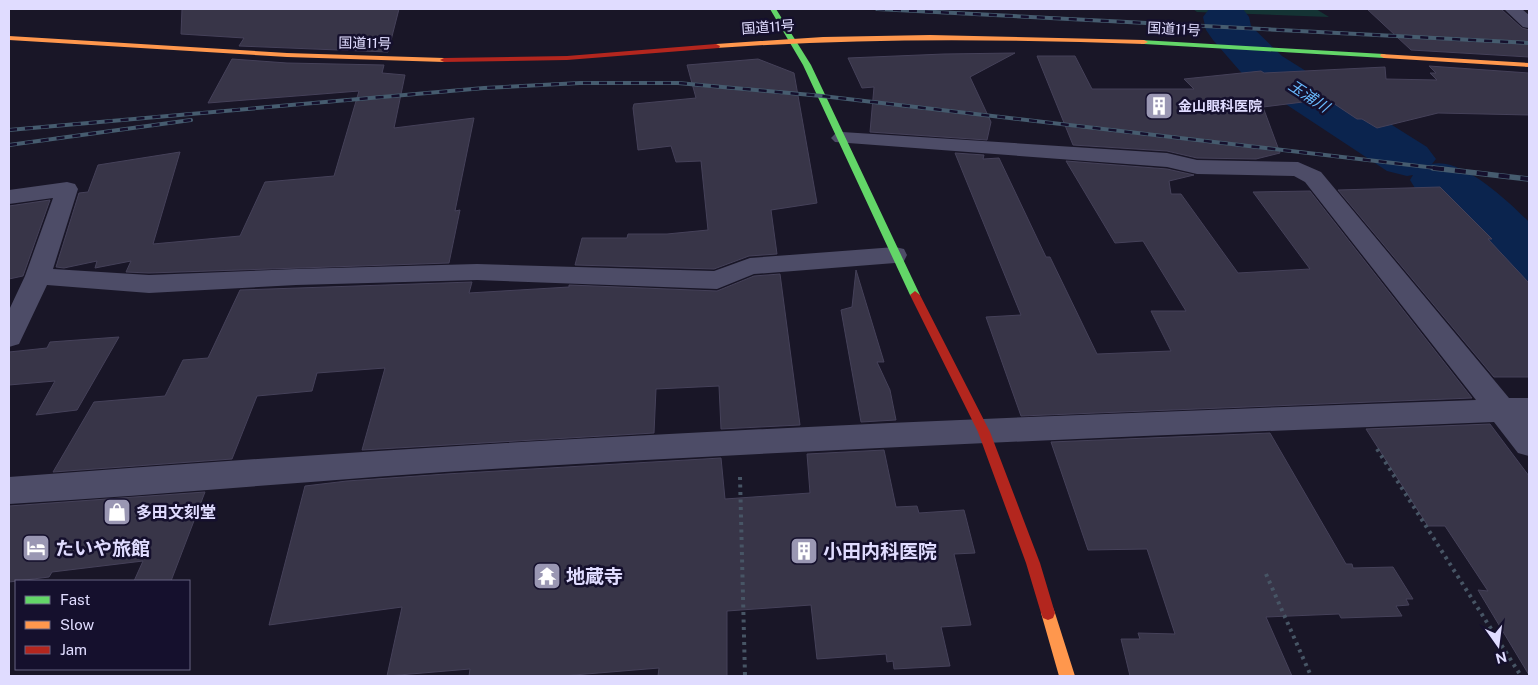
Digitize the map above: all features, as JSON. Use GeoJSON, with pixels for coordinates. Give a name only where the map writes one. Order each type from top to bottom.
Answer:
{"type":"FeatureCollection","features":[{"type":"Feature","properties":{"kind":"main road"},"geometry":{"type":"LineString","coordinates":[[773,9],[807,65],[895,255],[984,432],[1033,563],[1067,676]]}},
{"type":"Feature","properties":{"kind":"main road","name":"国道11号"},"geometry":{"type":"LineString","coordinates":[[9,38],[215,53],[454,60],[621,55],[791,40],[959,37],[1085,39],[1529,65]]}},
{"type":"Feature","properties":{"kind":"street"},"geometry":{"type":"LineString","coordinates":[[1512,9],[1529,24]]}},
{"type":"Feature","properties":{"kind":"street"},"geometry":{"type":"LineString","coordinates":[[842,138],[1167,160],[1196,167],[1298,170],[1313,177],[1516,409],[1529,444]]}},
{"type":"Feature","properties":{"kind":"street"},"geometry":{"type":"LineString","coordinates":[[9,197],[67,189],[38,276],[9,337]]}},
{"type":"Feature","properties":{"kind":"street"},"geometry":{"type":"LineString","coordinates":[[38,276],[148,284],[296,277],[477,272],[717,280],[750,266],[895,255]]}},
{"type":"Feature","properties":{"kind":"street"},"geometry":{"type":"LineString","coordinates":[[9,491],[359,465],[740,443],[1516,409]]}},
{"type":"Feature","properties":{"kind":"path"},"geometry":{"type":"LineString","coordinates":[[1357,416],[1521,676]]}},
{"type":"Feature","properties":{"kind":"path"},"geometry":{"type":"LineString","coordinates":[[740,443],[745,676]]}},
{"type":"Feature","properties":{"kind":"path"},"geometry":{"type":"LineString","coordinates":[[1266,574],[1311,676]]}},
{"type":"Feature","properties":{"kind":"green space"},"geometry":{"type":"Polygon","coordinates":[[[1193,9],[1316,9],[1329,17],[1197,12],[1193,9]]]}},
{"type":"Feature","properties":{"kind":"building"},"geometry":{"type":"Polygon","coordinates":[[[182,9],[399,9],[388,52],[239,46],[244,38],[181,34],[182,9]]]}},
{"type":"Feature","properties":{"kind":"building"},"geometry":{"type":"Polygon","coordinates":[[[1367,9],[1501,9],[1522,28],[1529,30],[1529,57],[1411,50],[1367,9]]]}},
{"type":"Feature","properties":{"kind":"building"},"geometry":{"type":"Polygon","coordinates":[[[1015,53],[970,77],[991,122],[987,140],[870,132],[874,87],[862,88],[848,58],[944,54],[1015,53]]]}},
{"type":"Feature","properties":{"kind":"building"},"geometry":{"type":"Polygon","coordinates":[[[1037,56],[1075,56],[1092,89],[1194,89],[1184,79],[1261,71],[1264,73],[1385,67],[1386,79],[1437,80],[1430,73],[1436,73],[1429,66],[1529,73],[1529,115],[1438,113],[1377,128],[1362,119],[1357,119],[1327,99],[1263,107],[1280,153],[1256,159],[1197,158],[1167,151],[1073,145],[1037,56]]]}},
{"type":"Feature","properties":{"kind":"building"},"geometry":{"type":"Polygon","coordinates":[[[232,59],[287,63],[384,65],[382,73],[405,75],[394,128],[474,118],[455,211],[460,210],[449,263],[149,273],[126,272],[131,261],[95,268],[97,261],[64,268],[56,267],[79,193],[88,192],[98,165],[180,152],[153,244],[240,236],[265,182],[334,176],[359,91],[208,103],[232,59]]]}},
{"type":"Feature","properties":{"kind":"building"},"geometry":{"type":"Polygon","coordinates":[[[758,59],[794,73],[817,203],[771,210],[777,254],[749,256],[714,269],[575,265],[582,238],[627,238],[628,234],[667,234],[708,230],[701,161],[676,162],[671,146],[638,150],[634,104],[696,98],[687,65],[758,59]]]}},
{"type":"Feature","properties":{"kind":"building"},"geometry":{"type":"Polygon","coordinates":[[[955,153],[984,155],[983,159],[999,158],[1046,257],[1050,257],[1097,354],[1171,351],[1151,311],[1186,311],[1143,241],[1115,243],[1066,161],[1167,169],[1194,175],[1169,181],[1171,194],[1181,194],[1238,273],[1310,269],[1253,192],[1310,191],[1472,398],[1021,416],[986,317],[1021,315],[955,153]]]}},
{"type":"Feature","properties":{"kind":"building"},"geometry":{"type":"Polygon","coordinates":[[[1440,187],[1492,239],[1488,239],[1529,283],[1529,377],[1494,377],[1338,190],[1440,187]]]}},
{"type":"Feature","properties":{"kind":"building"},"geometry":{"type":"Polygon","coordinates":[[[50,200],[23,276],[9,279],[9,206],[50,200]]]}},
{"type":"Feature","properties":{"kind":"building"},"geometry":{"type":"Polygon","coordinates":[[[856,270],[884,362],[877,362],[890,390],[896,420],[861,422],[841,310],[852,307],[856,270]]]}},
{"type":"Feature","properties":{"kind":"building"},"geometry":{"type":"Polygon","coordinates":[[[780,274],[800,425],[721,429],[719,386],[656,389],[654,433],[362,450],[385,368],[317,373],[312,391],[257,396],[232,459],[53,472],[94,402],[165,396],[183,360],[208,358],[240,290],[472,282],[469,293],[569,287],[569,285],[717,291],[754,276],[780,274]]]}},
{"type":"Feature","properties":{"kind":"building"},"geometry":{"type":"Polygon","coordinates":[[[119,337],[77,410],[36,415],[55,381],[9,385],[9,352],[47,348],[50,342],[119,337]]]}},
{"type":"Feature","properties":{"kind":"building"},"geometry":{"type":"Polygon","coordinates":[[[1490,424],[1529,476],[1529,675],[1478,590],[1488,591],[1445,526],[1428,526],[1366,429],[1490,424]]]}},
{"type":"Feature","properties":{"kind":"building"},"geometry":{"type":"Polygon","coordinates":[[[1270,433],[1346,564],[1352,564],[1353,568],[1393,567],[1413,599],[1406,599],[1409,605],[1396,606],[1402,616],[1341,618],[1339,614],[1266,617],[1292,676],[1130,676],[1121,639],[1140,639],[1138,633],[1175,634],[1147,549],[1088,550],[1051,442],[1270,433]]]}},
{"type":"Feature","properties":{"kind":"building"},"geometry":{"type":"Polygon","coordinates":[[[884,450],[896,507],[917,506],[919,513],[964,510],[975,553],[954,554],[971,625],[941,627],[950,666],[894,669],[893,661],[887,662],[886,654],[817,659],[811,605],[727,611],[727,676],[658,676],[659,668],[562,676],[469,676],[470,669],[387,676],[402,607],[269,625],[305,486],[446,474],[721,458],[725,499],[810,493],[807,454],[884,450]]]}},
{"type":"Feature","properties":{"kind":"building"},"geometry":{"type":"Polygon","coordinates":[[[205,492],[171,580],[134,580],[143,561],[52,572],[49,577],[9,582],[9,506],[205,492]]]}},
{"type":"Feature","properties":{"kind":"waterway","name":"玉浦川"},"geometry":{"type":"LineString","coordinates":[[1226,17],[1229,30],[1264,67],[1407,159]]}},
{"type":"Feature","properties":{"kind":"waterway","name":"玉浦川"},"geometry":{"type":"LineString","coordinates":[[1439,180],[1486,214],[1529,260]]}},
{"type":"Feature","properties":{"kind":"railway"},"geometry":{"type":"LineString","coordinates":[[877,9],[1529,43]]}},
{"type":"Feature","properties":{"kind":"railway"},"geometry":{"type":"LineString","coordinates":[[9,130],[484,88],[580,83],[678,83],[822,96],[1444,169]]}},
{"type":"Feature","properties":{"kind":"railway"},"geometry":{"type":"LineString","coordinates":[[9,145],[191,120]]}},
{"type":"Feature","properties":{"kind":"railway"},"geometry":{"type":"LineString","coordinates":[[1433,168],[1529,179]]}},
{"type":"Feature","properties":{"kind":"traffic: fast"},"geometry":{"type":"LineString","coordinates":[[773,9],[807,65],[915,295]]}},
{"type":"Feature","properties":{"kind":"traffic: fast"},"geometry":{"type":"LineString","coordinates":[[1144,42],[1384,56]]}},
{"type":"Feature","properties":{"kind":"traffic: slow"},"geometry":{"type":"LineString","coordinates":[[716,46],[823,39],[930,37],[1144,42]]}},
{"type":"Feature","properties":{"kind":"traffic: slow"},"geometry":{"type":"LineString","coordinates":[[9,38],[287,55],[444,60]]}},
{"type":"Feature","properties":{"kind":"traffic: slow"},"geometry":{"type":"LineString","coordinates":[[1384,56],[1529,65]]}},
{"type":"Feature","properties":{"kind":"traffic: slow"},"geometry":{"type":"LineString","coordinates":[[1048,613],[1067,676]]}},
{"type":"Feature","properties":{"kind":"traffic: jam"},"geometry":{"type":"LineString","coordinates":[[444,60],[567,58],[716,46]]}},
{"type":"Feature","properties":{"kind":"traffic: jam"},"geometry":{"type":"LineString","coordinates":[[915,295],[984,432],[1033,563],[1048,613]]}},
{"type":"Feature","properties":{"kind":"place","name":"金山眼科医院"},"geometry":{"type":"Point","coordinates":[1159,106]}},
{"type":"Feature","properties":{"kind":"place","name":"多田文刻堂"},"geometry":{"type":"Point","coordinates":[117,512]}},
{"type":"Feature","properties":{"kind":"place","name":"たいや旅館"},"geometry":{"type":"Point","coordinates":[36,548]}},
{"type":"Feature","properties":{"kind":"place","name":"小田内科医院"},"geometry":{"type":"Point","coordinates":[804,551]}},
{"type":"Feature","properties":{"kind":"place","name":"地蔵寺"},"geometry":{"type":"Point","coordinates":[547,576]}}]}
